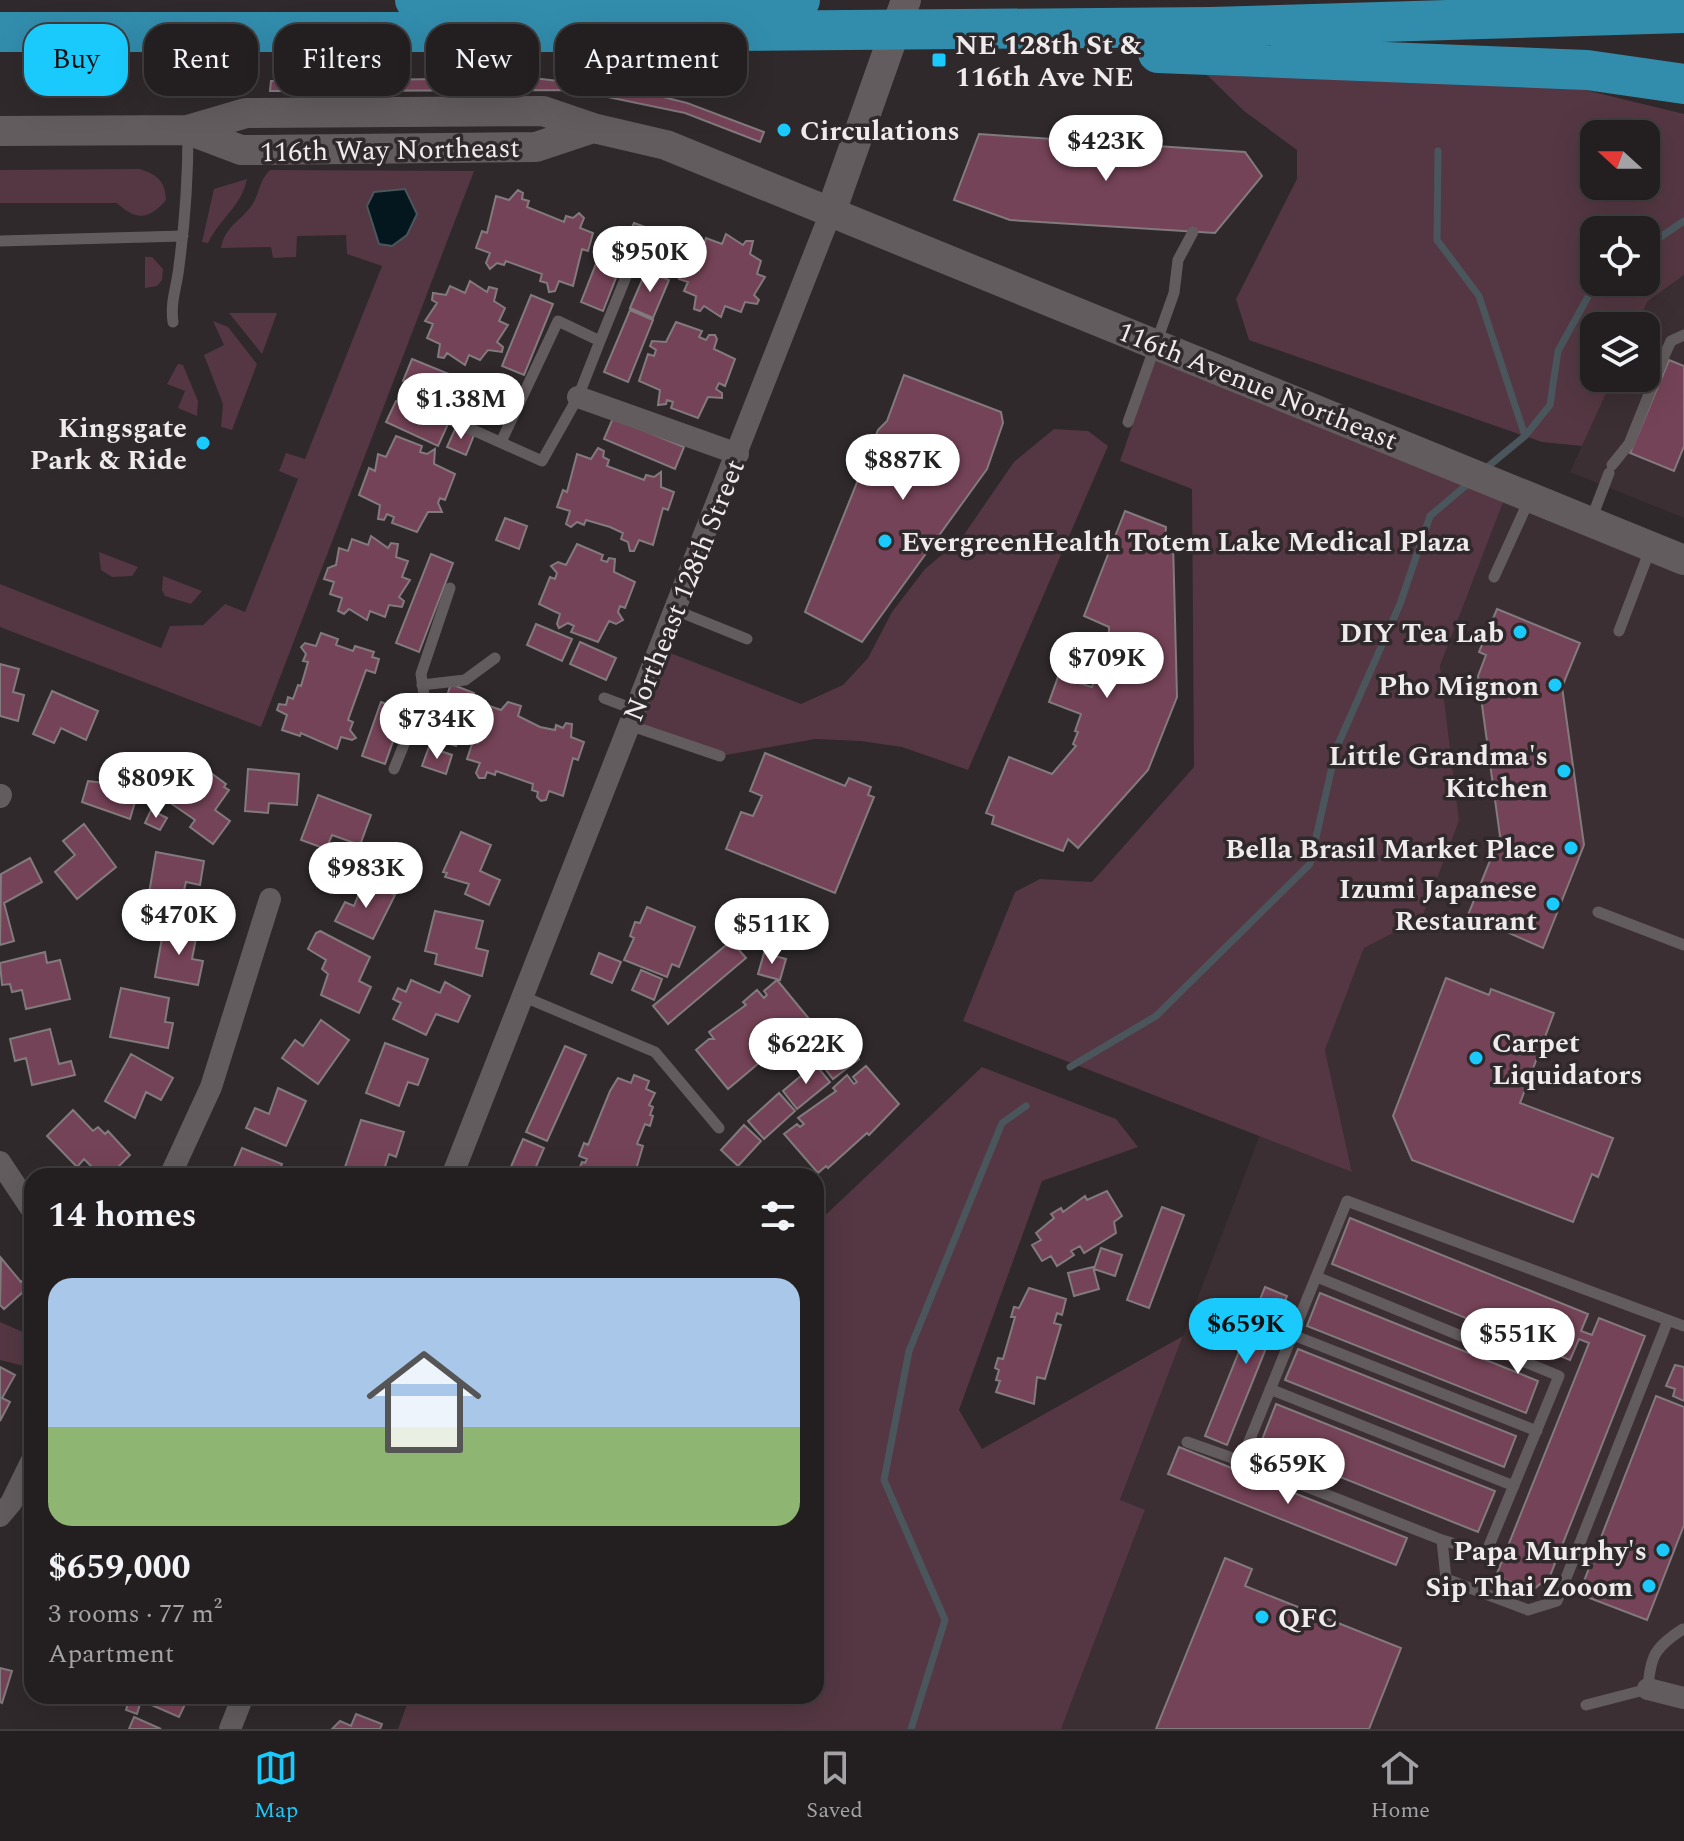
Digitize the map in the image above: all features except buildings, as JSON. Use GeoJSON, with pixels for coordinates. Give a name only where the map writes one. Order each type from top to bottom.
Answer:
{"type":"FeatureCollection","features":[{"type":"Feature","properties":{"kind":"highway"},"geometry":{"type":"LineString","coordinates":[[415,0],[652,4],[800,0]]}},
{"type":"Feature","properties":{"kind":"highway"},"geometry":{"type":"LineString","coordinates":[[986,0],[1019,0]]}},
{"type":"Feature","properties":{"kind":"highway"},"geometry":{"type":"LineString","coordinates":[[0,32],[612,32],[1211,27],[1684,13]]}},
{"type":"Feature","properties":{"kind":"highway"},"geometry":{"type":"LineString","coordinates":[[1057,27],[1144,52],[1587,70],[1684,84]]}},
{"type":"Feature","properties":{"kind":"street","name":"Northeast 128th Street"},"geometry":{"type":"LineString","coordinates":[[455,1168],[521,995],[738,454],[831,212],[906,0]]}},
{"type":"Feature","properties":{"kind":"street","name":"116th Way Northeast"},"geometry":{"type":"LineString","coordinates":[[0,131],[188,130],[241,150],[257,150],[536,147],[593,128],[666,145],[831,212]]}},
{"type":"Feature","properties":{"kind":"street","name":"116th Avenue Northeast"},"geometry":{"type":"LineString","coordinates":[[831,212],[1684,560]]}},
{"type":"Feature","properties":{"kind":"street"},"geometry":{"type":"LineString","coordinates":[[578,397],[738,454]]}},
{"type":"Feature","properties":{"kind":"street"},"geometry":{"type":"LineString","coordinates":[[174,1168],[211,1087],[270,899]]}},
{"type":"Feature","properties":{"kind":"street"},"geometry":{"type":"LineString","coordinates":[[0,1162],[24,1198]]}},
{"type":"Feature","properties":{"kind":"street"},"geometry":{"type":"LineString","coordinates":[[0,1516],[11,1503],[24,1476]]}},
{"type":"Feature","properties":{"kind":"street"},"geometry":{"type":"LineString","coordinates":[[1648,1689],[1684,1698]]}},
{"type":"Feature","properties":{"kind":"street"},"geometry":{"type":"LineString","coordinates":[[230,1729],[240,1704]]}},
{"type":"Feature","properties":{"kind":"lane"},"geometry":{"type":"LineString","coordinates":[[173,322],[170,301],[183,236],[188,130]]}},
{"type":"Feature","properties":{"kind":"lane"},"geometry":{"type":"LineString","coordinates":[[1128,422],[1163,346],[1178,260],[1193,232]]}},
{"type":"Feature","properties":{"kind":"lane"},"geometry":{"type":"LineString","coordinates":[[0,241],[183,236]]}},
{"type":"Feature","properties":{"kind":"lane"},"geometry":{"type":"LineString","coordinates":[[404,399],[542,461],[578,397],[636,252]]}},
{"type":"Feature","properties":{"kind":"lane"},"geometry":{"type":"LineString","coordinates":[[501,442],[558,321],[600,341]]}},
{"type":"Feature","properties":{"kind":"lane"},"geometry":{"type":"LineString","coordinates":[[1591,521],[1611,469],[1629,444],[1671,341],[1684,335]]}},
{"type":"Feature","properties":{"kind":"lane"},"geometry":{"type":"LineString","coordinates":[[1494,577],[1528,494]]}},
{"type":"Feature","properties":{"kind":"lane"},"geometry":{"type":"LineString","coordinates":[[1619,631],[1651,546]]}},
{"type":"Feature","properties":{"kind":"lane"},"geometry":{"type":"LineString","coordinates":[[394,769],[424,695],[421,674],[450,588]]}},
{"type":"Feature","properties":{"kind":"lane"},"geometry":{"type":"LineString","coordinates":[[675,610],[747,639]]}},
{"type":"Feature","properties":{"kind":"lane"},"geometry":{"type":"LineString","coordinates":[[422,685],[465,680],[495,658]]}},
{"type":"Feature","properties":{"kind":"lane"},"geometry":{"type":"LineString","coordinates":[[604,698],[633,717],[720,756]]}},
{"type":"Feature","properties":{"kind":"lane"},"geometry":{"type":"LineString","coordinates":[[1598,912],[1684,945]]}},
{"type":"Feature","properties":{"kind":"lane"},"geometry":{"type":"LineString","coordinates":[[521,995],[655,1052],[719,1128]]}},
{"type":"Feature","properties":{"kind":"lane"},"geometry":{"type":"LineString","coordinates":[[1241,1461],[1347,1201],[1684,1326]]}},
{"type":"Feature","properties":{"kind":"lane"},"geometry":{"type":"LineString","coordinates":[[1187,1442],[1442,1540],[1486,1553],[1559,1376],[1317,1277]]}},
{"type":"Feature","properties":{"kind":"lane"},"geometry":{"type":"LineString","coordinates":[[1442,1540],[1446,1579],[1528,1610],[1557,1601],[1668,1320]]}},
{"type":"Feature","properties":{"kind":"lane"},"geometry":{"type":"LineString","coordinates":[[1293,1335],[1537,1431]]}},
{"type":"Feature","properties":{"kind":"lane"},"geometry":{"type":"LineString","coordinates":[[1270,1389],[1514,1486]]}},
{"type":"Feature","properties":{"kind":"lane"},"geometry":{"type":"LineString","coordinates":[[1586,1705],[1648,1689],[1650,1662],[1663,1642],[1683,1629]]}},
{"type":"Feature","properties":{"kind":"shaded area"},"geometry":{"type":"Polygon","coordinates":[[[1207,75],[1573,87],[1684,114],[1684,275],[1660,292],[1660,216],[1580,216],[1580,296],[1655,296],[1648,301],[1643,312],[1580,312],[1580,392],[1607,392],[1582,446],[1542,442],[1249,340],[1236,299],[1297,179],[1297,150],[1244,111],[1207,75]]]}},
{"type":"Feature","properties":{"kind":"shaded area"},"geometry":{"type":"Polygon","coordinates":[[[140,169],[159,180],[166,200],[154,211],[142,216],[130,213],[117,203],[0,203],[0,170],[140,169]]]}},
{"type":"Feature","properties":{"kind":"shaded area"},"geometry":{"type":"Polygon","coordinates":[[[270,170],[474,171],[261,727],[0,627],[0,584],[161,648],[170,626],[203,625],[225,604],[245,612],[298,479],[279,471],[286,453],[305,459],[382,266],[347,254],[346,235],[297,236],[296,257],[273,258],[271,247],[221,248],[230,229],[252,205],[270,170]]]}},
{"type":"Feature","properties":{"kind":"shaded area"},"geometry":{"type":"Polygon","coordinates":[[[247,179],[235,205],[208,243],[202,242],[214,189],[247,179]]]}},
{"type":"Feature","properties":{"kind":"shaded area"},"geometry":{"type":"Polygon","coordinates":[[[145,257],[152,257],[163,269],[162,280],[157,286],[145,288],[145,257]]]}},
{"type":"Feature","properties":{"kind":"shaded area"},"geometry":{"type":"Polygon","coordinates":[[[1684,275],[1684,518],[1570,472],[1607,392],[1660,392],[1660,312],[1643,312],[1648,301],[1660,296],[1660,292],[1684,275]]]}},
{"type":"Feature","properties":{"kind":"shaded area"},"geometry":{"type":"Polygon","coordinates":[[[229,313],[277,313],[262,354],[229,313]]]}},
{"type":"Feature","properties":{"kind":"shaded area"},"geometry":{"type":"Polygon","coordinates":[[[213,321],[228,327],[257,364],[232,430],[221,427],[223,404],[204,355],[224,345],[213,321]]]}},
{"type":"Feature","properties":{"kind":"shaded area"},"geometry":{"type":"Polygon","coordinates":[[[1160,345],[1509,487],[1440,666],[1459,821],[1422,918],[1364,948],[1325,1050],[1352,1172],[963,1021],[1015,892],[1040,879],[1092,882],[1194,767],[1192,489],[1120,461],[1160,345]]]}},
{"type":"Feature","properties":{"kind":"shaded area"},"geometry":{"type":"Polygon","coordinates":[[[178,364],[183,365],[198,401],[197,416],[178,408],[185,391],[167,384],[178,364]]]}},
{"type":"Feature","properties":{"kind":"shaded area"},"geometry":{"type":"Polygon","coordinates":[[[1054,429],[1088,431],[1108,446],[968,770],[902,747],[861,741],[815,739],[720,756],[629,724],[660,649],[801,704],[843,685],[868,658],[892,612],[925,569],[961,539],[1014,462],[1054,429]]]}},
{"type":"Feature","properties":{"kind":"shaded area"},"geometry":{"type":"Polygon","coordinates":[[[1509,487],[1684,557],[1684,1729],[1061,1729],[1145,1511],[1120,1501],[1260,1135],[1352,1171],[1325,1050],[1364,948],[1422,918],[1459,821],[1440,666],[1509,487]]]}},
{"type":"Feature","properties":{"kind":"shaded area"},"geometry":{"type":"Polygon","coordinates":[[[99,552],[138,567],[132,576],[112,577],[101,570],[99,552]]]}},
{"type":"Feature","properties":{"kind":"shaded area"},"geometry":{"type":"Polygon","coordinates":[[[163,576],[202,591],[191,604],[165,596],[163,576]]]}},
{"type":"Feature","properties":{"kind":"shaded area"},"geometry":{"type":"Polygon","coordinates":[[[982,1067],[1116,1119],[1138,1147],[1042,1181],[959,1410],[982,1449],[1183,1336],[1120,1500],[1145,1510],[1061,1729],[398,1729],[407,1704],[824,1704],[824,1216],[982,1067]]]}},
{"type":"Feature","properties":{"kind":"shaded area"},"geometry":{"type":"Polygon","coordinates":[[[0,1322],[24,1332],[24,1366],[0,1360],[0,1322]]]}},
{"type":"Feature","properties":{"kind":"water"},"geometry":{"type":"Polygon","coordinates":[[[405,189],[417,214],[407,235],[392,246],[379,244],[367,206],[374,192],[405,189]]]}},
{"type":"Feature","properties":{"kind":"waterway"},"geometry":{"type":"LineString","coordinates":[[1438,151],[1437,240],[1479,296],[1525,436]]}},
{"type":"Feature","properties":{"kind":"waterway"},"geometry":{"type":"LineString","coordinates":[[1660,237],[1684,221]]}},
{"type":"Feature","properties":{"kind":"waterway"},"geometry":{"type":"LineString","coordinates":[[1485,469],[1525,436],[1550,405],[1558,351],[1588,296]]}},
{"type":"Feature","properties":{"kind":"waterway"},"geometry":{"type":"LineString","coordinates":[[1070,1067],[1156,1016],[1310,864],[1336,749],[1400,604],[1430,516],[1470,482]]}},
{"type":"Feature","properties":{"kind":"waterway"},"geometry":{"type":"LineString","coordinates":[[911,1729],[945,1620],[884,1480],[909,1351],[1002,1123],[1026,1106]]}},
{"type":"Feature","properties":{"kind":"place","name":"NE 128th St & 116th Ave NE"},"geometry":{"type":"Point","coordinates":[939,60]}},
{"type":"Feature","properties":{"kind":"place","name":"Circulations"},"geometry":{"type":"Point","coordinates":[784,130]}},
{"type":"Feature","properties":{"kind":"place","name":"Kingsgate Park & Ride"},"geometry":{"type":"Point","coordinates":[203,443]}},
{"type":"Feature","properties":{"kind":"place","name":"EvergreenHealth Totem Lake Medical Plaza"},"geometry":{"type":"Point","coordinates":[885,541]}},
{"type":"Feature","properties":{"kind":"place","name":"DIY Tea Lab"},"geometry":{"type":"Point","coordinates":[1520,632]}},
{"type":"Feature","properties":{"kind":"place","name":"Pho Mignon"},"geometry":{"type":"Point","coordinates":[1555,685]}},
{"type":"Feature","properties":{"kind":"place","name":"Little Grandma's Kitchen"},"geometry":{"type":"Point","coordinates":[1564,771]}},
{"type":"Feature","properties":{"kind":"place","name":"Bella Brasil Market Place"},"geometry":{"type":"Point","coordinates":[1571,848]}},
{"type":"Feature","properties":{"kind":"place","name":"Izumi Japanese Restaurant"},"geometry":{"type":"Point","coordinates":[1553,904]}},
{"type":"Feature","properties":{"kind":"place","name":"Carpet Liquidators"},"geometry":{"type":"Point","coordinates":[1476,1058]}},
{"type":"Feature","properties":{"kind":"place","name":"Papa Murphy's"},"geometry":{"type":"Point","coordinates":[1663,1550]}},
{"type":"Feature","properties":{"kind":"place","name":"Sip Thai Zooom"},"geometry":{"type":"Point","coordinates":[1649,1586]}},
{"type":"Feature","properties":{"kind":"place","name":"QFC"},"geometry":{"type":"Point","coordinates":[1262,1617]}}]}
